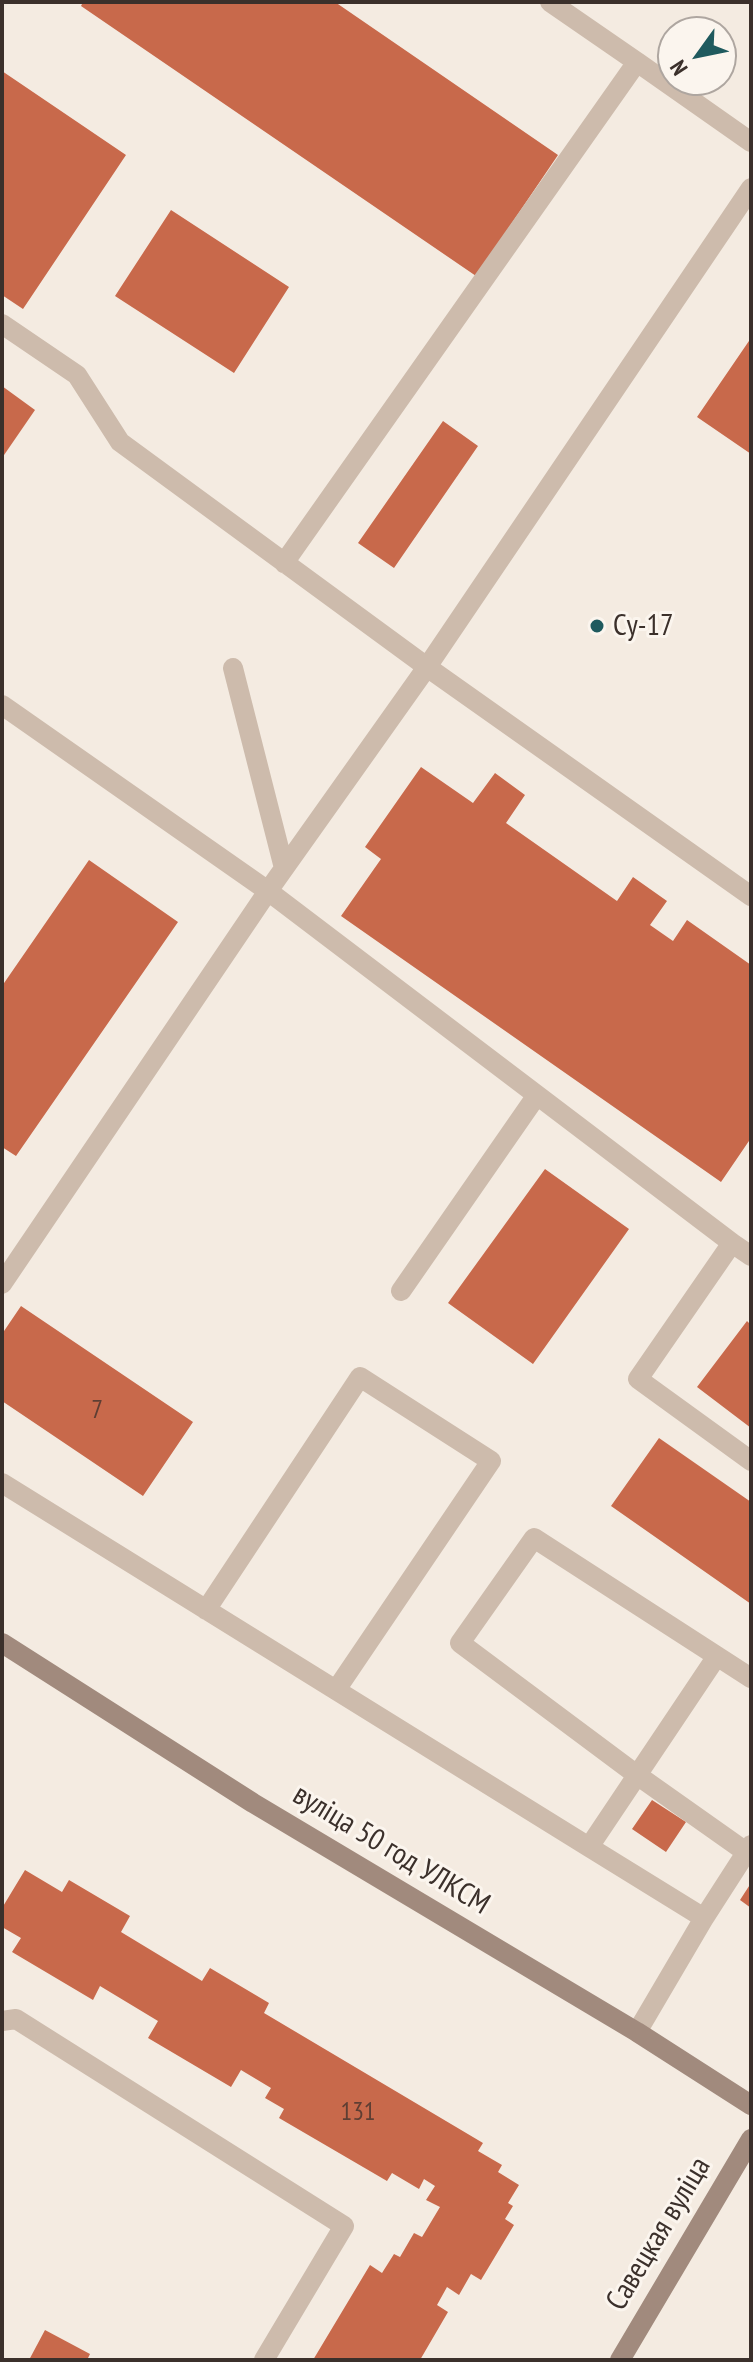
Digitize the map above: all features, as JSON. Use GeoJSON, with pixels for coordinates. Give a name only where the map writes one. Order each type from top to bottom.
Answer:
{"type":"FeatureCollection","features":[{"type":"Feature","properties":{"kind":"main road","name":"вуліца 50 год УЛКСМ"},"geometry":{"type":"LineString","coordinates":[[2,1643],[253,1803],[637,2032],[751,2105]]}},
{"type":"Feature","properties":{"kind":"main road","name":"Савецкая вуліца"},"geometry":{"type":"LineString","coordinates":[[620,2360],[751,2139]]}},
{"type":"Feature","properties":{"kind":"lane"},"geometry":{"type":"LineString","coordinates":[[550,2],[751,142]]}},
{"type":"Feature","properties":{"kind":"lane"},"geometry":{"type":"LineString","coordinates":[[284,563],[637,62]]}},
{"type":"Feature","properties":{"kind":"lane"},"geometry":{"type":"LineString","coordinates":[[2,1284],[268,891],[427,667],[751,188]]}},
{"type":"Feature","properties":{"kind":"lane"},"geometry":{"type":"LineString","coordinates":[[2,324],[77,375],[120,442],[427,667],[751,896]]}},
{"type":"Feature","properties":{"kind":"lane"},"geometry":{"type":"LineString","coordinates":[[233,668],[284,868]]}},
{"type":"Feature","properties":{"kind":"lane"},"geometry":{"type":"LineString","coordinates":[[2,705],[268,891],[751,1256]]}},
{"type":"Feature","properties":{"kind":"lane"},"geometry":{"type":"LineString","coordinates":[[401,1291],[537,1095]]}},
{"type":"Feature","properties":{"kind":"lane"},"geometry":{"type":"LineString","coordinates":[[732,1243],[638,1379],[751,1461]]}},
{"type":"Feature","properties":{"kind":"lane"},"geometry":{"type":"LineString","coordinates":[[206,1610],[360,1377],[491,1461],[336,1690]]}},
{"type":"Feature","properties":{"kind":"lane"},"geometry":{"type":"LineString","coordinates":[[2,1483],[704,1918]]}},
{"type":"Feature","properties":{"kind":"lane"},"geometry":{"type":"LineString","coordinates":[[637,2032],[749,1849],[637,1775],[460,1643],[534,1538],[751,1678]]}},
{"type":"Feature","properties":{"kind":"lane"},"geometry":{"type":"LineString","coordinates":[[589,1847],[717,1656]]}},
{"type":"Feature","properties":{"kind":"lane"},"geometry":{"type":"LineString","coordinates":[[2,2021],[16,2019],[344,2226],[264,2360]]}},
{"type":"Feature","properties":{"kind":"building"},"geometry":{"type":"Polygon","coordinates":[[[83,2],[335,2],[558,155],[476,276],[81,6],[83,2]]]}},
{"type":"Feature","properties":{"kind":"building"},"geometry":{"type":"Polygon","coordinates":[[[2,71],[126,155],[23,309],[2,295],[2,71]]]}},
{"type":"Feature","properties":{"kind":"building"},"geometry":{"type":"Polygon","coordinates":[[[171,210],[289,287],[234,373],[115,296],[171,210]]]}},
{"type":"Feature","properties":{"kind":"building"},"geometry":{"type":"Polygon","coordinates":[[[751,338],[751,454],[697,417],[751,338]]]}},
{"type":"Feature","properties":{"kind":"building"},"geometry":{"type":"Polygon","coordinates":[[[2,386],[35,410],[2,458],[2,386]]]}},
{"type":"Feature","properties":{"kind":"building"},"geometry":{"type":"Polygon","coordinates":[[[443,421],[478,446],[394,568],[358,543],[443,421]]]}},
{"type":"Feature","properties":{"kind":"building"},"geometry":{"type":"Polygon","coordinates":[[[421,767],[473,803],[495,773],[525,795],[506,823],[617,901],[633,877],[667,901],[650,925],[673,941],[687,920],[751,965],[751,1138],[721,1182],[341,916],[381,859],[365,847],[421,767]]]}},
{"type":"Feature","properties":{"kind":"building"},"geometry":{"type":"Polygon","coordinates":[[[89,860],[178,922],[16,1156],[2,1147],[2,986],[89,860]]]}},
{"type":"Feature","properties":{"kind":"building"},"geometry":{"type":"Polygon","coordinates":[[[545,1169],[629,1229],[533,1364],[448,1303],[545,1169]]]}},
{"type":"Feature","properties":{"kind":"building"},"geometry":{"type":"Polygon","coordinates":[[[21,1306],[193,1422],[143,1496],[2,1401],[2,1334],[21,1306]]]}},
{"type":"Feature","properties":{"kind":"building"},"geometry":{"type":"Polygon","coordinates":[[[747,1321],[751,1325],[751,1428],[697,1387],[747,1321]]]}},
{"type":"Feature","properties":{"kind":"building"},"geometry":{"type":"Polygon","coordinates":[[[659,1438],[751,1502],[751,1604],[611,1506],[659,1438]]]}},
{"type":"Feature","properties":{"kind":"building"},"geometry":{"type":"Polygon","coordinates":[[[652,1800],[686,1822],[666,1852],[632,1829],[652,1800]]]}},
{"type":"Feature","properties":{"kind":"building"},"geometry":{"type":"Polygon","coordinates":[[[25,1870],[62,1892],[69,1880],[130,1916],[121,1932],[202,1981],[210,1968],[269,2003],[264,2013],[483,2143],[478,2151],[502,2165],[498,2172],[519,2185],[508,2203],[513,2206],[505,2219],[514,2225],[481,2280],[471,2274],[459,2295],[447,2287],[437,2305],[448,2312],[420,2360],[313,2360],[370,2265],[382,2273],[394,2254],[400,2257],[414,2233],[422,2237],[440,2207],[426,2200],[435,2186],[424,2179],[419,2189],[392,2173],[387,2181],[279,2118],[284,2109],[265,2098],[271,2088],[241,2070],[231,2087],[148,2038],[158,2021],[100,1986],[93,2000],[12,1952],[21,1938],[2,1927],[2,1908],[25,1870]]]}},
{"type":"Feature","properties":{"kind":"building"},"geometry":{"type":"Polygon","coordinates":[[[751,1883],[751,1908],[740,1900],[751,1883]]]}},
{"type":"Feature","properties":{"kind":"building"},"geometry":{"type":"Polygon","coordinates":[[[45,2330],[90,2354],[87,2360],[29,2360],[45,2330]]]}},
{"type":"Feature","properties":{"kind":"place","name":"Су-17"},"geometry":{"type":"Point","coordinates":[597,626]}}]}
